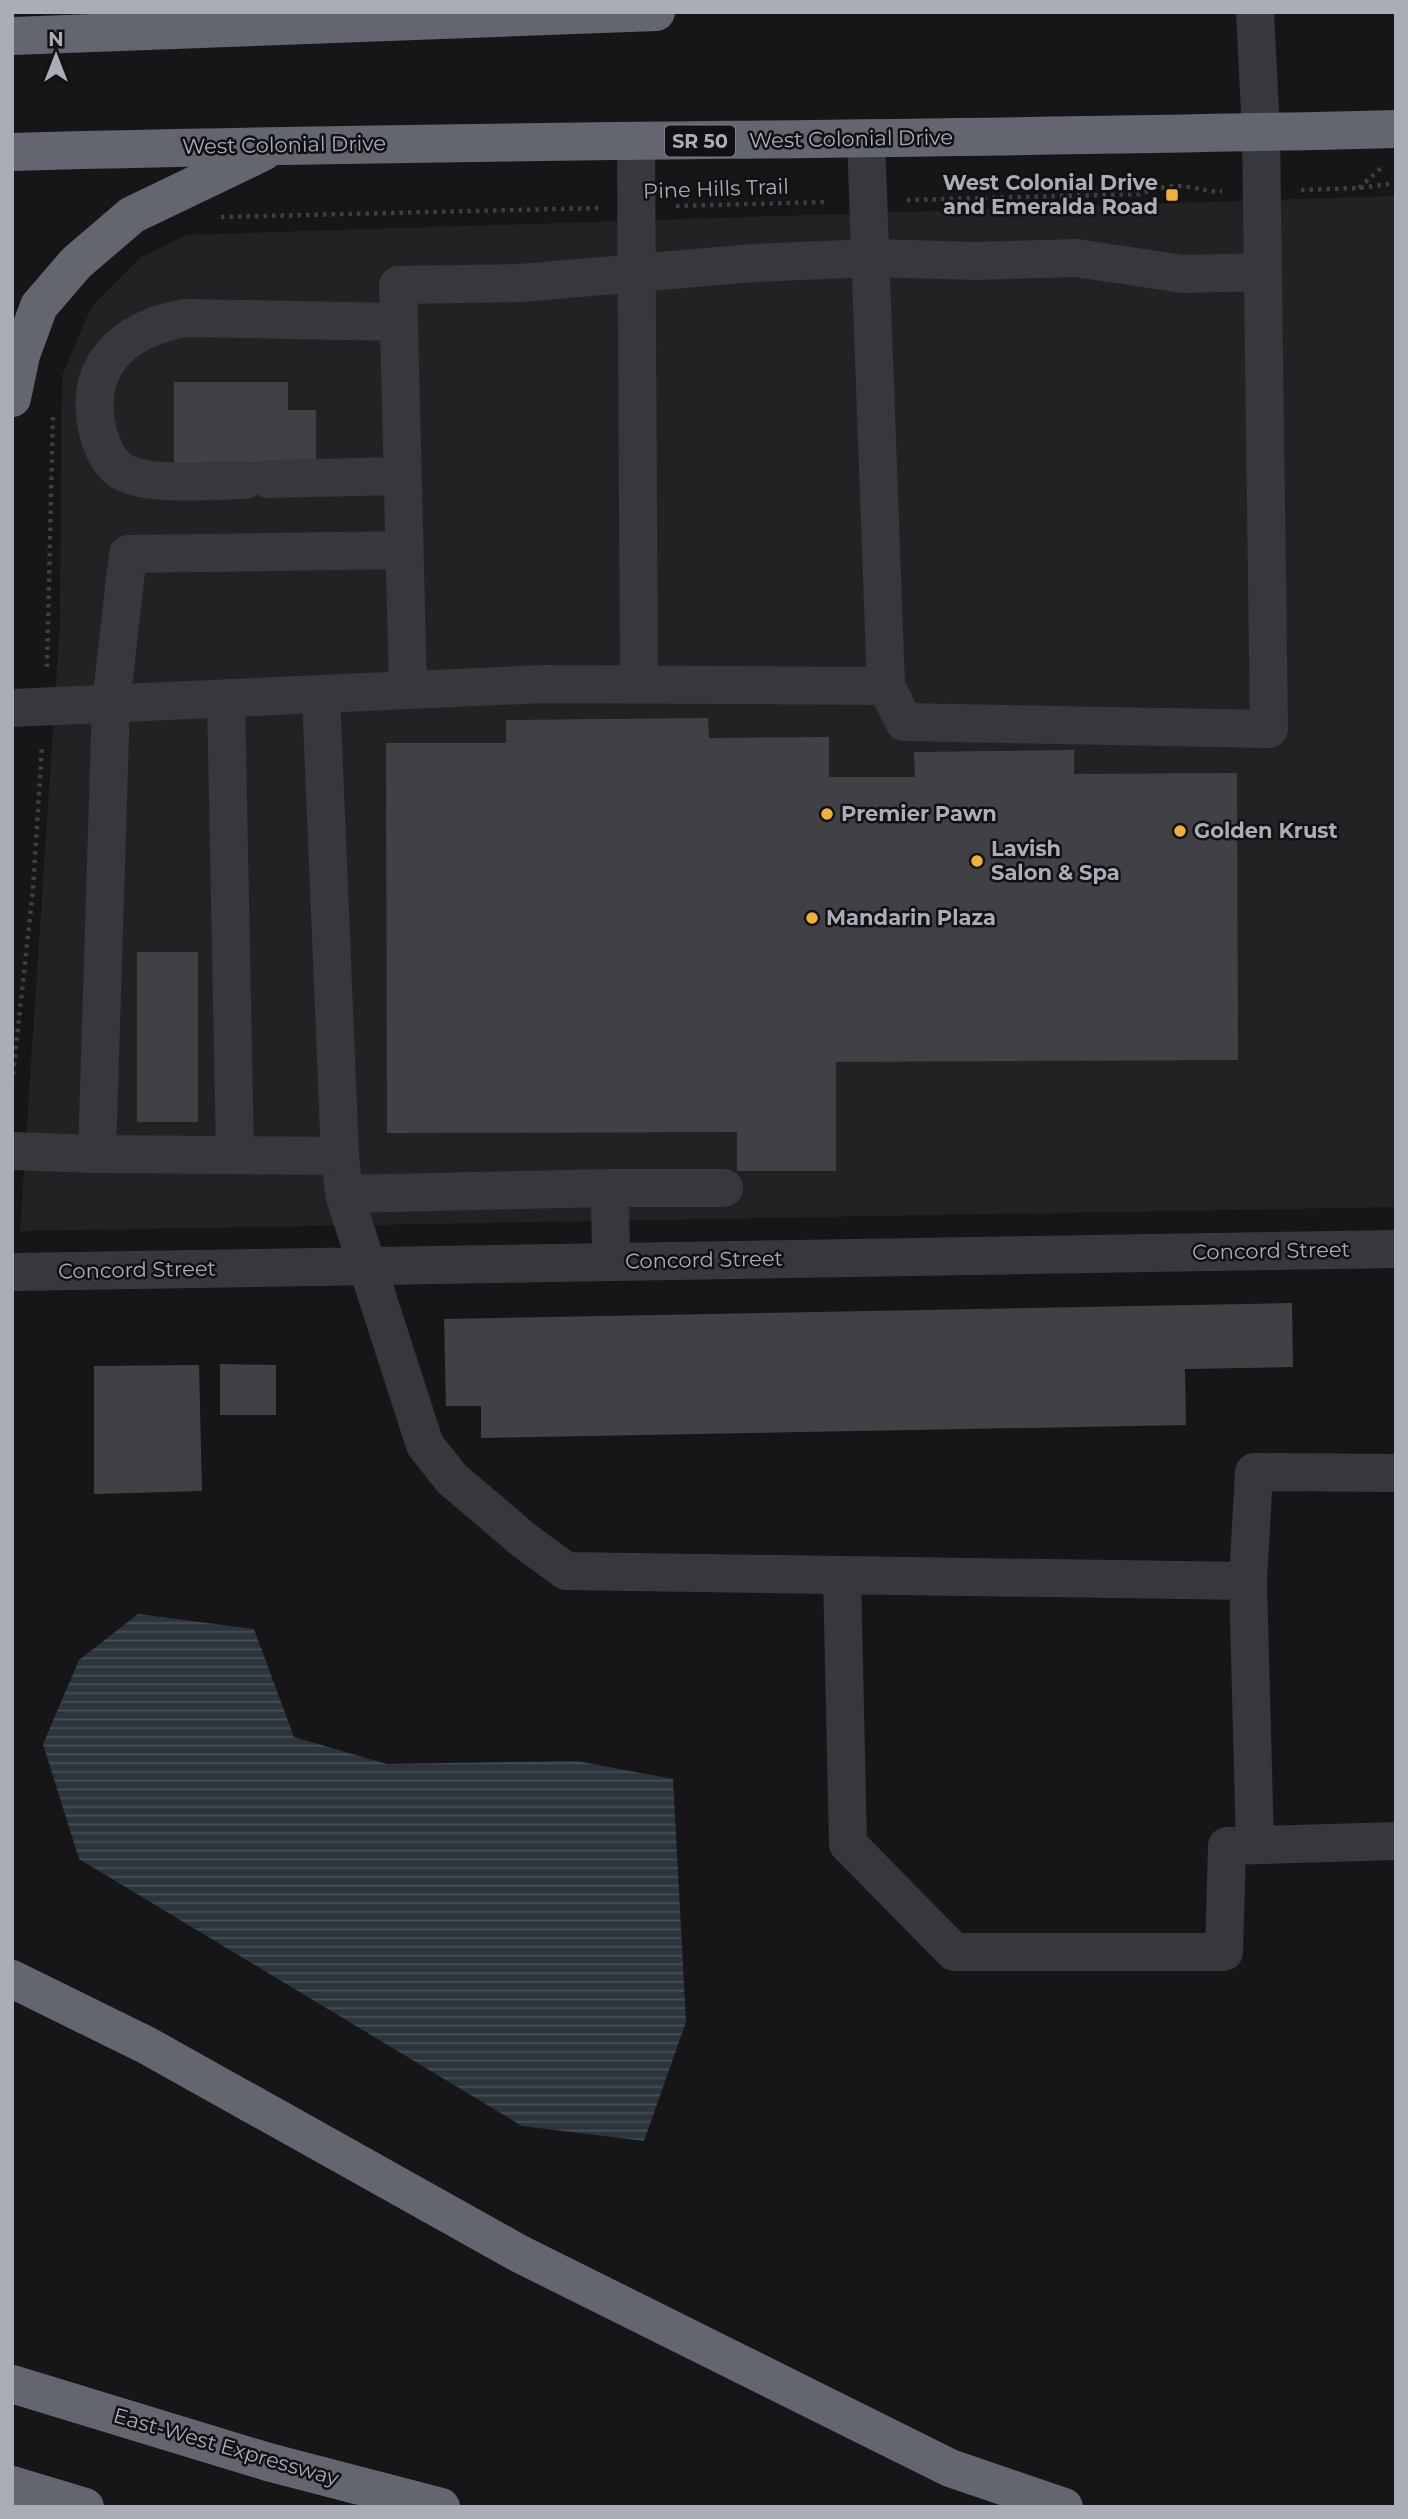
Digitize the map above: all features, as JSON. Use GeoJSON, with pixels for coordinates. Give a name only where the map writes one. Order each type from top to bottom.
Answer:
{"type":"FeatureCollection","features":[{"type":"Feature","properties":{"kind":"highway"},"geometry":{"type":"LineString","coordinates":[[12,36],[388,17],[656,12]]}},
{"type":"Feature","properties":{"kind":"highway"},"geometry":{"type":"LineString","coordinates":[[1357,130],[1396,123]]}},
{"type":"Feature","properties":{"kind":"highway","name":"West Colonial Drive"},"geometry":{"type":"LineString","coordinates":[[12,152],[276,145],[866,140],[1396,129]]}},
{"type":"Feature","properties":{"kind":"highway"},"geometry":{"type":"LineString","coordinates":[[12,398],[21,355],[39,306],[76,263],[132,215],[276,145]]}},
{"type":"Feature","properties":{"kind":"highway"},"geometry":{"type":"LineString","coordinates":[[12,1979],[146,2045],[520,2253],[950,2468],[1064,2507]]}},
{"type":"Feature","properties":{"kind":"highway","name":"East-West Expressway"},"geometry":{"type":"LineString","coordinates":[[12,2384],[268,2462],[441,2507]]}},
{"type":"Feature","properties":{"kind":"highway"},"geometry":{"type":"LineString","coordinates":[[12,2486],[85,2507]]}},
{"type":"Feature","properties":{"kind":"street"},"geometry":{"type":"LineString","coordinates":[[866,140],[886,686],[904,722],[1269,729],[1261,132],[1255,12]]}},
{"type":"Feature","properties":{"kind":"street"},"geometry":{"type":"LineString","coordinates":[[636,141],[639,685]]}},
{"type":"Feature","properties":{"kind":"street"},"geometry":{"type":"LineString","coordinates":[[408,690],[398,285],[521,283],[753,263],[871,258],[977,261],[1076,258],[1183,274],[1262,272]]}},
{"type":"Feature","properties":{"kind":"street"},"geometry":{"type":"LineString","coordinates":[[399,321],[185,318],[166,321],[118,346],[98,377],[94,394],[94,414],[100,440],[108,458],[122,472],[138,477],[162,481],[402,476]]}},
{"type":"Feature","properties":{"kind":"street"},"geometry":{"type":"LineString","coordinates":[[97,1154],[111,703],[128,554],[404,550]]}},
{"type":"Feature","properties":{"kind":"street"},"geometry":{"type":"LineString","coordinates":[[12,708],[544,684],[886,686]]}},
{"type":"Feature","properties":{"kind":"street"},"geometry":{"type":"LineString","coordinates":[[321,694],[340,1156],[344,1194],[425,1446],[452,1479],[566,1572],[1248,1581]]}},
{"type":"Feature","properties":{"kind":"street"},"geometry":{"type":"LineString","coordinates":[[226,698],[235,1154]]}},
{"type":"Feature","properties":{"kind":"street"},"geometry":{"type":"LineString","coordinates":[[12,1151],[340,1156]]}},
{"type":"Feature","properties":{"kind":"street"},"geometry":{"type":"LineString","coordinates":[[610,1188],[611,1262]]}},
{"type":"Feature","properties":{"kind":"street"},"geometry":{"type":"LineString","coordinates":[[344,1194],[724,1188]]}},
{"type":"Feature","properties":{"kind":"street","name":"Concord Street"},"geometry":{"type":"LineString","coordinates":[[12,1272],[1396,1249]]}},
{"type":"Feature","properties":{"kind":"street"},"geometry":{"type":"LineString","coordinates":[[1255,1845],[1248,1581],[1254,1472],[1396,1472]]}},
{"type":"Feature","properties":{"kind":"street"},"geometry":{"type":"LineString","coordinates":[[842,1575],[848,1844],[954,1952],[1224,1952],[1227,1846],[1396,1841]]}},
{"type":"Feature","properties":{"kind":"path","name":"Pine Hills Trail"},"geometry":{"type":"LineString","coordinates":[[215,217],[1139,194],[1158,188],[1187,186],[1209,192],[1359,188],[1396,183]]}},
{"type":"Feature","properties":{"kind":"shaded area"},"geometry":{"type":"Polygon","coordinates":[[[1396,196],[1396,1207],[20,1231],[60,622],[62,376],[92,306],[140,258],[187,235],[1396,196]]]}},
{"type":"Feature","properties":{"kind":"shaded area"},"geometry":{"type":"Polygon","coordinates":[[[138,1614],[254,1629],[294,1737],[387,1764],[577,1761],[673,1779],[686,2022],[644,2141],[522,2126],[79,1859],[43,1744],[79,1660],[138,1614]]]}},
{"type":"Feature","properties":{"kind":"building"},"geometry":{"type":"Polygon","coordinates":[[[174,382],[288,382],[288,410],[316,410],[316,463],[174,463],[174,382]]]}},
{"type":"Feature","properties":{"kind":"building","name":"Mandarin Plaza"},"geometry":{"type":"Polygon","coordinates":[[[708,718],[709,738],[829,737],[829,777],[915,777],[914,752],[1074,750],[1074,774],[1237,773],[1238,1060],[836,1062],[836,1171],[737,1171],[737,1132],[387,1133],[386,743],[506,743],[506,720],[708,718]]]}},
{"type":"Feature","properties":{"kind":"building"},"geometry":{"type":"Polygon","coordinates":[[[137,952],[198,952],[198,1122],[137,1122],[137,952]]]}},
{"type":"Feature","properties":{"kind":"building"},"geometry":{"type":"Polygon","coordinates":[[[1292,1303],[1293,1367],[1185,1369],[1186,1425],[481,1438],[481,1406],[446,1406],[444,1319],[1292,1303]]]}},
{"type":"Feature","properties":{"kind":"building"},"geometry":{"type":"Polygon","coordinates":[[[220,1364],[276,1365],[276,1415],[220,1415],[220,1364]]]}},
{"type":"Feature","properties":{"kind":"building"},"geometry":{"type":"Polygon","coordinates":[[[199,1365],[202,1491],[94,1494],[94,1366],[199,1365]]]}},
{"type":"Feature","properties":{"kind":"place","name":"West Colonial Drive and Emeralda Road"},"geometry":{"type":"Point","coordinates":[1172,195]}},
{"type":"Feature","properties":{"kind":"place","name":"Premier Pawn"},"geometry":{"type":"Point","coordinates":[827,814]}},
{"type":"Feature","properties":{"kind":"place","name":"Golden Krust"},"geometry":{"type":"Point","coordinates":[1180,831]}},
{"type":"Feature","properties":{"kind":"place","name":"Lavish Salon & Spa"},"geometry":{"type":"Point","coordinates":[977,861]}},
{"type":"Feature","properties":{"kind":"place","name":"Mandarin Plaza"},"geometry":{"type":"Point","coordinates":[812,918]}}]}
